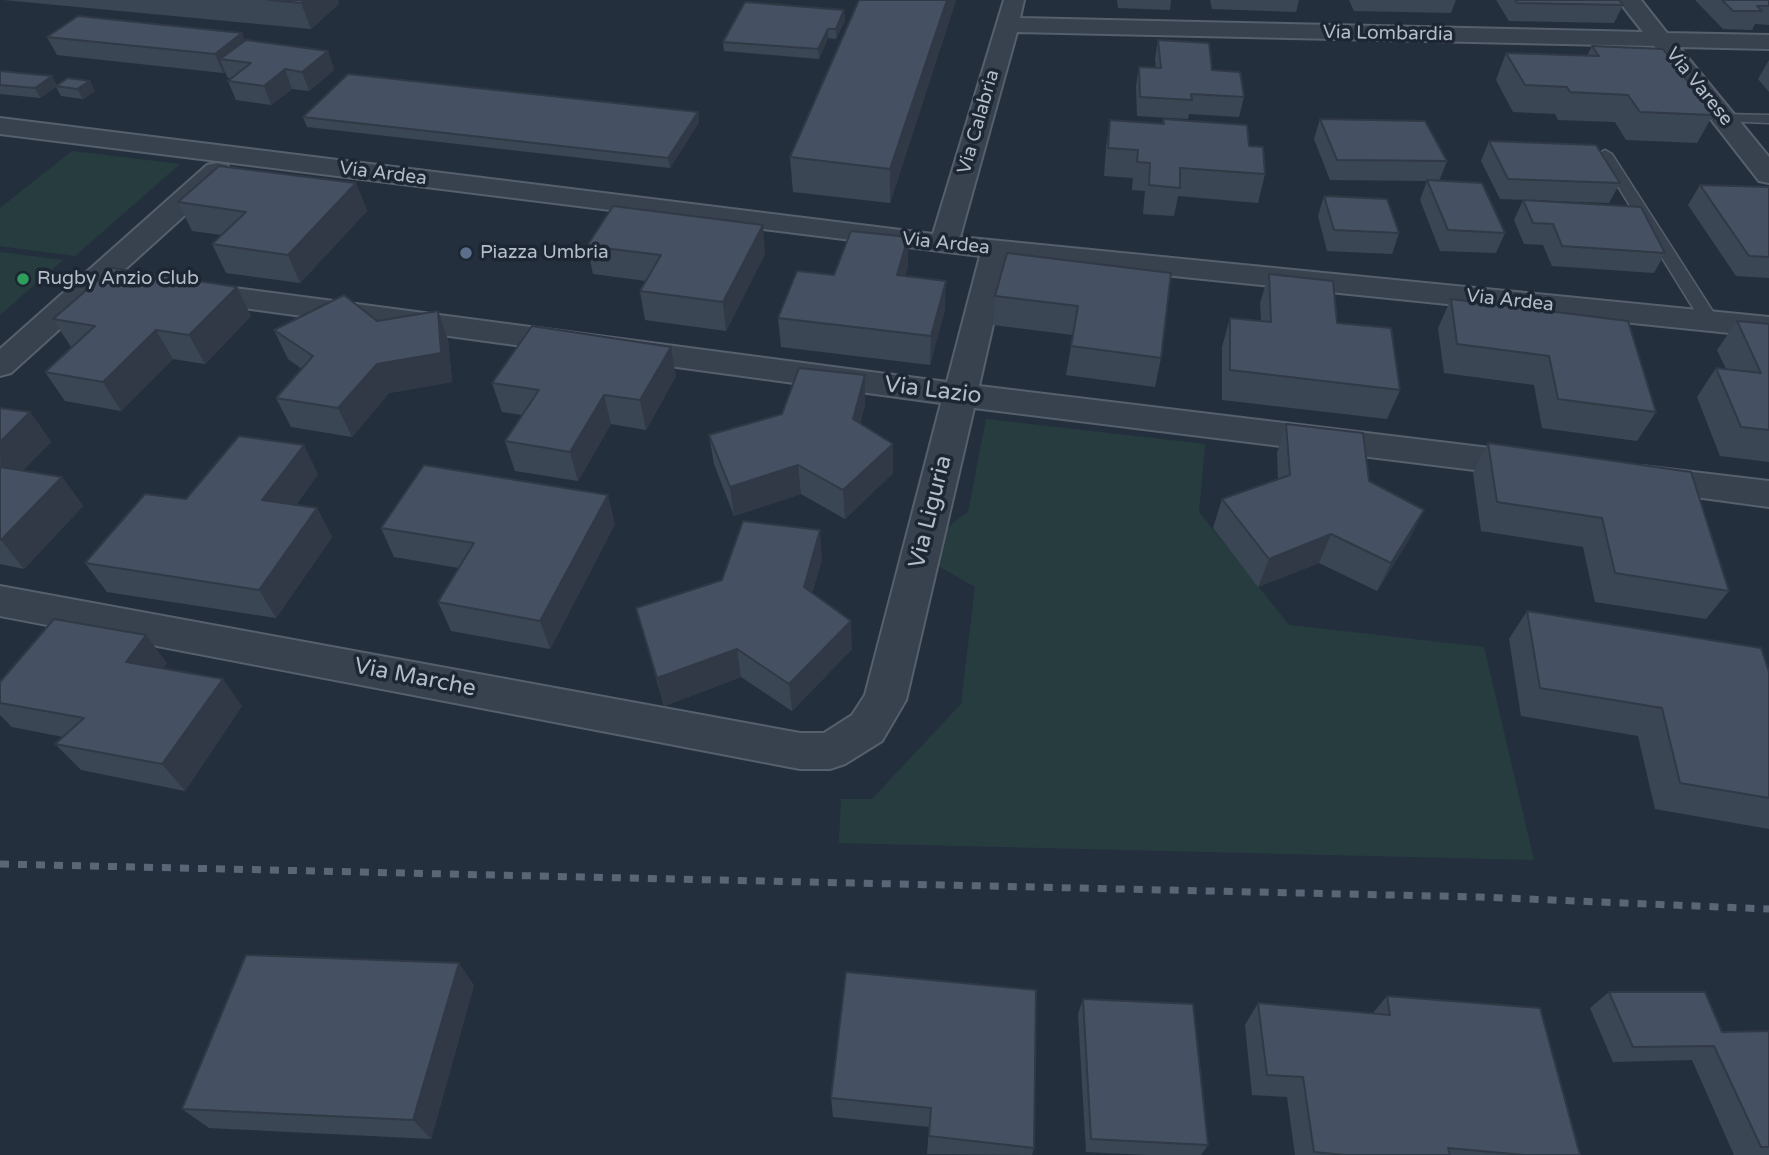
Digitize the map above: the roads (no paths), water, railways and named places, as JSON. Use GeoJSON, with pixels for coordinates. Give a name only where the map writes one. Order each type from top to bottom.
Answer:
{"type":"FeatureCollection","features":[{"type":"Feature","properties":{"kind":"street","name":"Via Calabria"},"geometry":{"type":"LineString","coordinates":[[944,244],[1014,0]]}},
{"type":"Feature","properties":{"kind":"street","name":"Via Varese"},"geometry":{"type":"LineString","coordinates":[[1629,0],[1769,175]]}},
{"type":"Feature","properties":{"kind":"street","name":"Via Lombardia"},"geometry":{"type":"LineString","coordinates":[[1006,25],[1769,43]]}},
{"type":"Feature","properties":{"kind":"street","name":"Via Ardea"},"geometry":{"type":"LineString","coordinates":[[0,126],[996,250],[1769,327]]}},
{"type":"Feature","properties":{"kind":"street"},"geometry":{"type":"LineString","coordinates":[[0,366],[233,156]]}},
{"type":"Feature","properties":{"kind":"street","name":"Via Liguria"},"geometry":{"type":"LineString","coordinates":[[830,751],[867,729],[885,700],[996,250]]}},
{"type":"Feature","properties":{"kind":"street","name":"Via Lazio"},"geometry":{"type":"LineString","coordinates":[[97,279],[960,395],[1557,468]]}},
{"type":"Feature","properties":{"kind":"street"},"geometry":{"type":"LineString","coordinates":[[1611,475],[1769,494]]}},
{"type":"Feature","properties":{"kind":"street","name":"Via Marche"},"geometry":{"type":"LineString","coordinates":[[0,601],[786,748],[830,751]]}},
{"type":"Feature","properties":{"kind":"lane"},"geometry":{"type":"LineString","coordinates":[[1724,118],[1769,120]]}},
{"type":"Feature","properties":{"kind":"lane"},"geometry":{"type":"LineString","coordinates":[[1605,155],[1710,321]]}},
{"type":"Feature","properties":{"kind":"railway"},"geometry":{"type":"LineString","coordinates":[[0,864],[1480,897],[1769,909]]}},
{"type":"Feature","properties":{"kind":"place","name":"Piazza Umbria"},"geometry":{"type":"Point","coordinates":[466,253]}},
{"type":"Feature","properties":{"kind":"place","name":"Rugby Anzio Club"},"geometry":{"type":"Point","coordinates":[23,279]}}]}
